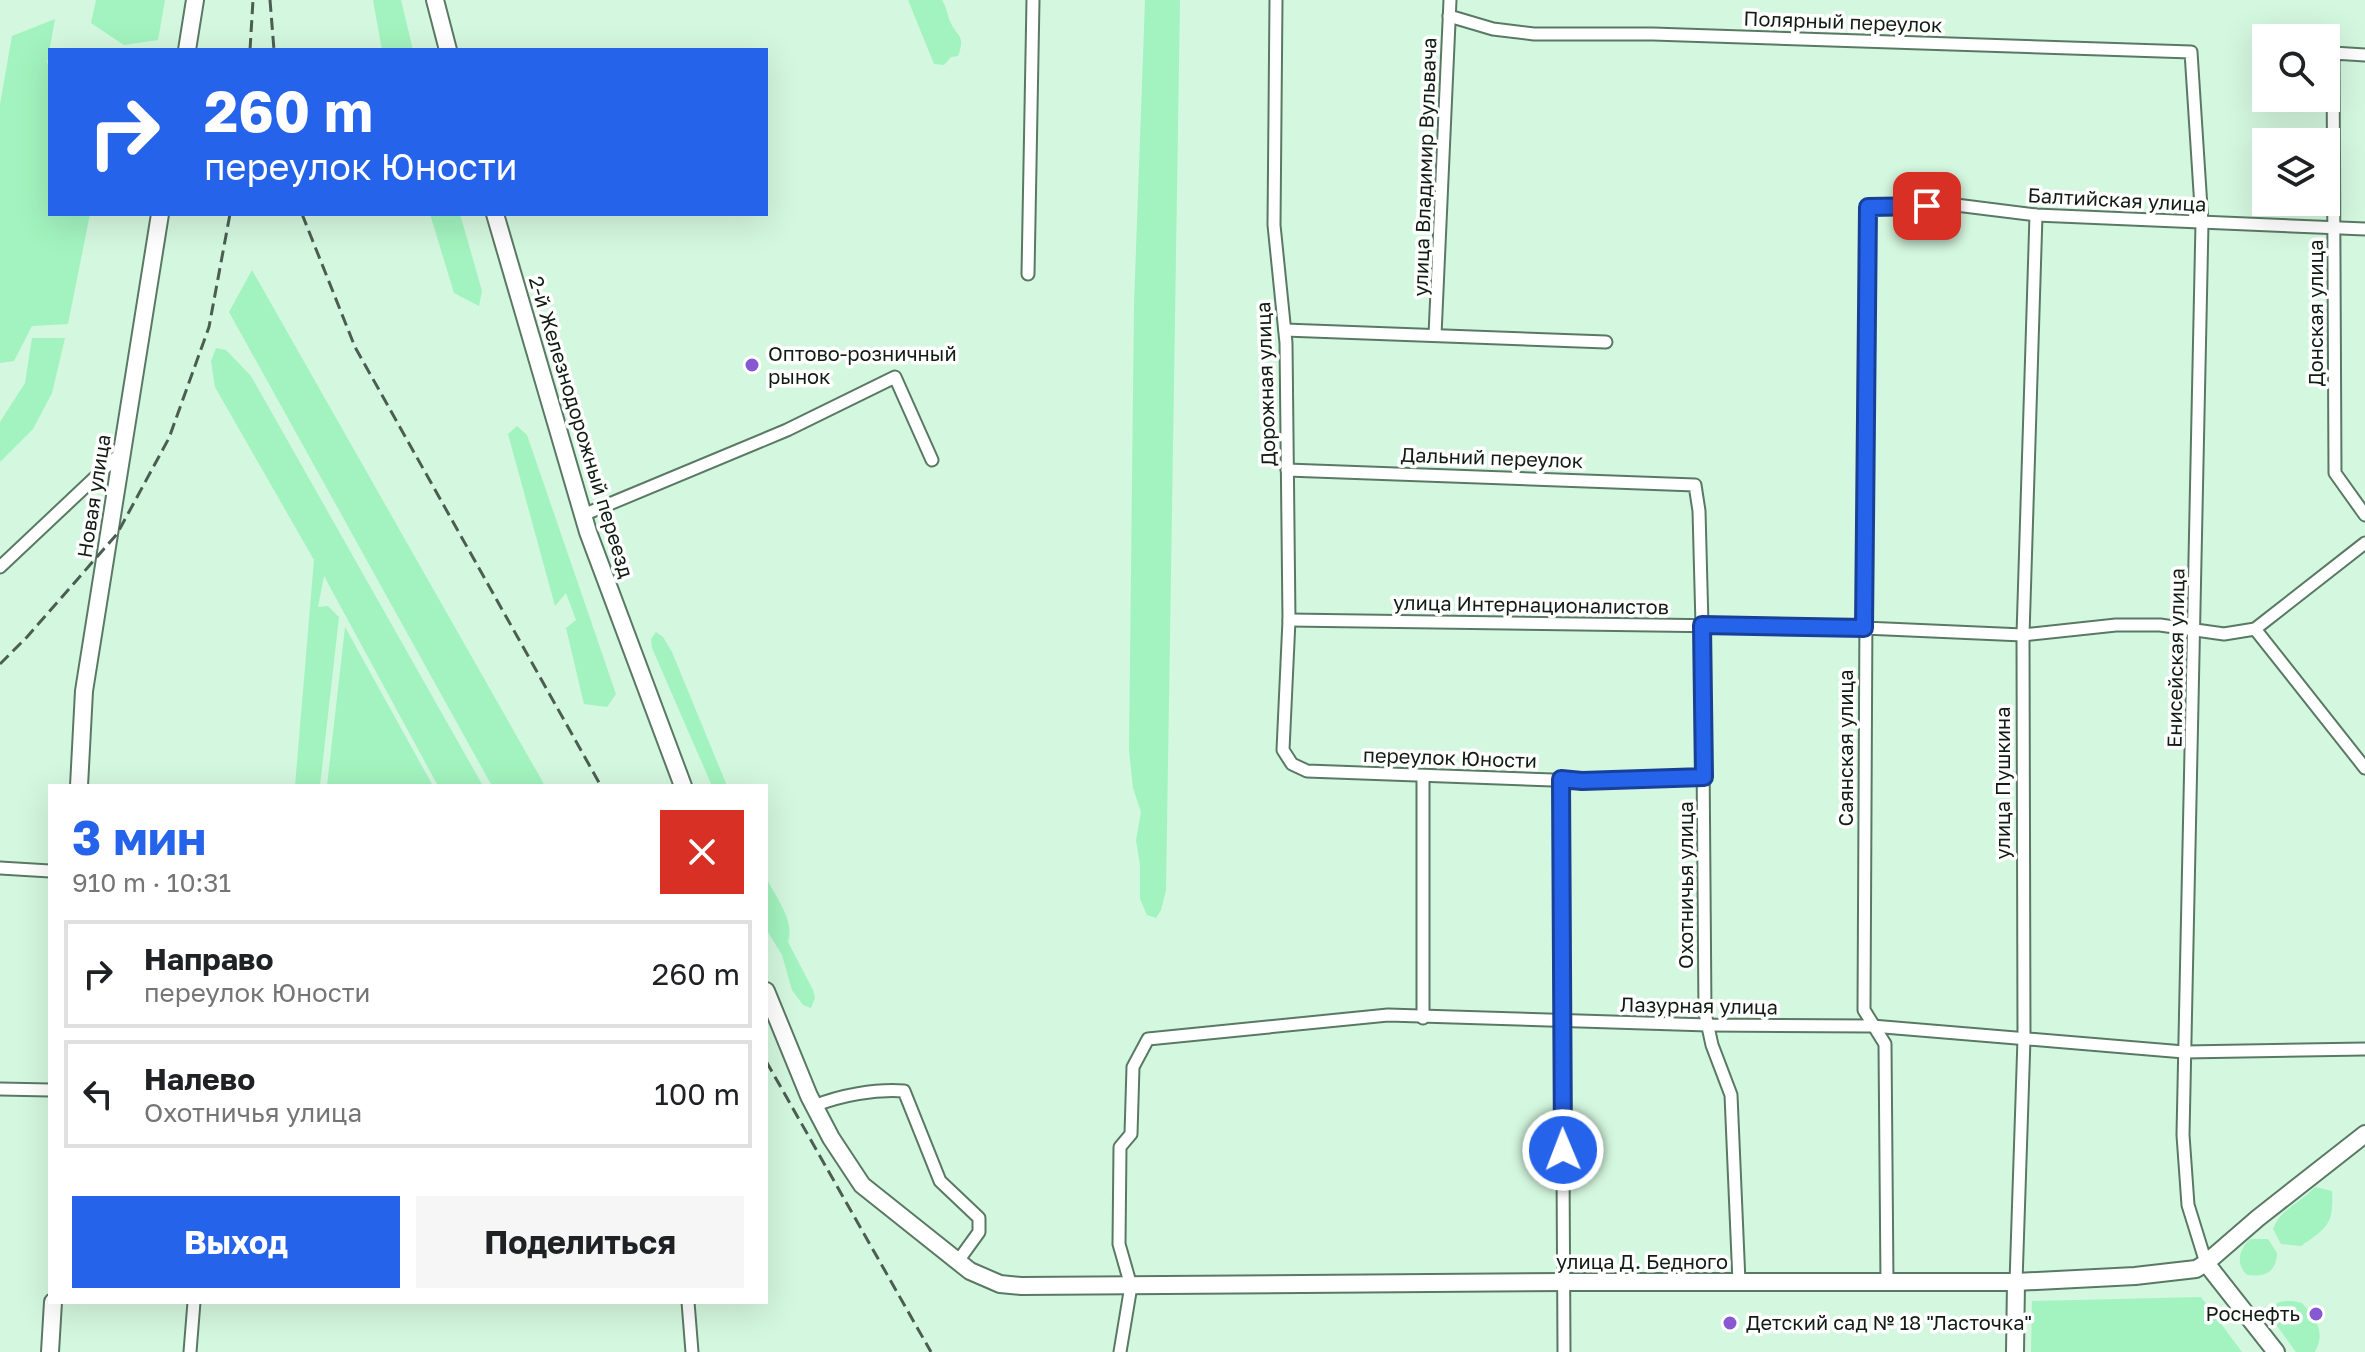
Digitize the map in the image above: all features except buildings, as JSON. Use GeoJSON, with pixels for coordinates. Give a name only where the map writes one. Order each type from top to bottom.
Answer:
{"type":"FeatureCollection","features":[{"type":"Feature","properties":{"kind":"street"},"geometry":{"type":"LineString","coordinates":[[187,48],[195,0]]}},
{"type":"Feature","properties":{"kind":"street"},"geometry":{"type":"LineString","coordinates":[[435,0],[447,48]]}},
{"type":"Feature","properties":{"kind":"street"},"geometry":{"type":"LineString","coordinates":[[1028,274],[1033,0]]}},
{"type":"Feature","properties":{"kind":"street","name":"Дорожная улица"},"geometry":{"type":"LineString","coordinates":[[1276,0],[1274,225],[1285,330],[1289,620],[1283,750],[1292,764]]}},
{"type":"Feature","properties":{"kind":"street","name":"улица Владимир Вульвача"},"geometry":{"type":"LineString","coordinates":[[1435,335],[1450,0]]}},
{"type":"Feature","properties":{"kind":"street","name":"Полярный переулок"},"geometry":{"type":"LineString","coordinates":[[1449,16],[1493,29],[1534,34],[1653,34],[2191,52]]}},
{"type":"Feature","properties":{"kind":"street","name":"Енисейская улица"},"geometry":{"type":"LineString","coordinates":[[2191,52],[2202,223],[2183,1135],[2188,1205],[2206,1263]]}},
{"type":"Feature","properties":{"kind":"street","name":"Донская улица"},"geometry":{"type":"LineString","coordinates":[[2365,55],[2333,53],[2335,473],[2365,515]]}},
{"type":"Feature","properties":{"kind":"street","name":"Балтийская улица"},"geometry":{"type":"LineString","coordinates":[[1868,207],[1956,205],[2036,215],[2365,229]]}},
{"type":"Feature","properties":{"kind":"street","name":"Саянская улица"},"geometry":{"type":"LineString","coordinates":[[1868,207],[1864,1010],[1885,1044],[1887,1282]]}},
{"type":"Feature","properties":{"kind":"street","name":"улица Пушкина"},"geometry":{"type":"LineString","coordinates":[[2015,1352],[2024,1039],[2023,635],[2036,215]]}},
{"type":"Feature","properties":{"kind":"street","name":"Новая улица"},"geometry":{"type":"LineString","coordinates":[[79,784],[84,691],[160,216]]}},
{"type":"Feature","properties":{"kind":"street","name":"2-й Железнодорожный переезд"},"geometry":{"type":"LineString","coordinates":[[496,216],[583,515],[682,784]]}},
{"type":"Feature","properties":{"kind":"street"},"geometry":{"type":"LineString","coordinates":[[1285,330],[1606,342]]}},
{"type":"Feature","properties":{"kind":"street"},"geometry":{"type":"LineString","coordinates":[[583,515],[787,430],[895,377],[932,460]]}},
{"type":"Feature","properties":{"kind":"street"},"geometry":{"type":"LineString","coordinates":[[0,567],[121,453]]}},
{"type":"Feature","properties":{"kind":"street","name":"Дальний переулок"},"geometry":{"type":"LineString","coordinates":[[1287,470],[1695,485]]}},
{"type":"Feature","properties":{"kind":"street","name":"Охотничья улица"},"geometry":{"type":"LineString","coordinates":[[1695,485],[1699,511],[1702,625],[1705,1013],[1712,1045],[1731,1095],[1739,1282]]}},
{"type":"Feature","properties":{"kind":"street"},"geometry":{"type":"LineString","coordinates":[[2365,543],[2255,629],[2365,768]]}},
{"type":"Feature","properties":{"kind":"street","name":"улица Интернационалистов"},"geometry":{"type":"LineString","coordinates":[[1289,620],[1864,628],[2023,635],[2116,625],[2160,625],[2224,634],[2255,629]]}},
{"type":"Feature","properties":{"kind":"street","name":"переулок Юности"},"geometry":{"type":"LineString","coordinates":[[1292,764],[1307,771],[1423,776],[1582,781],[1704,777]]}},
{"type":"Feature","properties":{"kind":"street"},"geometry":{"type":"LineString","coordinates":[[1423,776],[1423,1018]]}},
{"type":"Feature","properties":{"kind":"street"},"geometry":{"type":"LineString","coordinates":[[1561,779],[1564,1352]]}},
{"type":"Feature","properties":{"kind":"street"},"geometry":{"type":"LineString","coordinates":[[0,868],[48,871]]}},
{"type":"Feature","properties":{"kind":"street"},"geometry":{"type":"LineString","coordinates":[[768,996],[814,1106],[862,1185],[958,1261],[979,1232],[979,1218],[940,1181],[904,1091],[888,1090],[829,1100],[814,1106]]}},
{"type":"Feature","properties":{"kind":"street","name":"Лазурная улица"},"geometry":{"type":"LineString","coordinates":[[1131,1286],[1119,1244],[1120,1147],[1131,1134],[1133,1067],[1148,1039],[1388,1015],[1708,1025],[1872,1026],[2184,1052],[2365,1049]]}},
{"type":"Feature","properties":{"kind":"street"},"geometry":{"type":"LineString","coordinates":[[0,1089],[48,1090]]}},
{"type":"Feature","properties":{"kind":"street"},"geometry":{"type":"LineString","coordinates":[[2276,1352],[2206,1263],[2365,1134]]}},
{"type":"Feature","properties":{"kind":"street","name":"улица Д. Бедного"},"geometry":{"type":"LineString","coordinates":[[958,1261],[970,1271],[1000,1284],[1131,1286],[2016,1282],[2135,1276],[2196,1269],[2206,1263]]}},
{"type":"Feature","properties":{"kind":"street"},"geometry":{"type":"LineString","coordinates":[[1120,1352],[1131,1286]]}},
{"type":"Feature","properties":{"kind":"street"},"geometry":{"type":"LineString","coordinates":[[50,1352],[53,1304]]}},
{"type":"Feature","properties":{"kind":"street"},"geometry":{"type":"LineString","coordinates":[[190,1352],[194,1304]]}},
{"type":"Feature","properties":{"kind":"street"},"geometry":{"type":"LineString","coordinates":[[688,1304],[692,1352]]}},
{"type":"Feature","properties":{"kind":"green space"},"geometry":{"type":"Polygon","coordinates":[[[96,0],[165,0],[158,40],[124,45],[91,23],[96,0]]]}},
{"type":"Feature","properties":{"kind":"green space"},"geometry":{"type":"Polygon","coordinates":[[[373,0],[401,0],[413,48],[382,48],[373,0]]]}},
{"type":"Feature","properties":{"kind":"green space"},"geometry":{"type":"Polygon","coordinates":[[[908,0],[942,0],[951,25],[961,39],[958,56],[951,57],[944,65],[934,64],[908,0]]]}},
{"type":"Feature","properties":{"kind":"green space"},"geometry":{"type":"Polygon","coordinates":[[[1145,0],[1180,0],[1166,890],[1156,918],[1147,915],[1140,899],[1136,840],[1141,812],[1133,788],[1129,750],[1134,305],[1145,0]]]}},
{"type":"Feature","properties":{"kind":"green space"},"geometry":{"type":"Polygon","coordinates":[[[55,19],[47,63],[48,216],[90,216],[68,324],[32,326],[14,361],[0,363],[0,104],[12,36],[55,19]]]}},
{"type":"Feature","properties":{"kind":"green space"},"geometry":{"type":"Polygon","coordinates":[[[431,216],[461,216],[482,291],[479,306],[454,293],[431,216]]]}},
{"type":"Feature","properties":{"kind":"green space"},"geometry":{"type":"Polygon","coordinates":[[[252,270],[544,784],[491,784],[229,312],[252,270]]]}},
{"type":"Feature","properties":{"kind":"green space"},"geometry":{"type":"Polygon","coordinates":[[[32,338],[65,338],[52,393],[33,429],[0,462],[0,422],[25,383],[32,338]]]}},
{"type":"Feature","properties":{"kind":"green space"},"geometry":{"type":"Polygon","coordinates":[[[216,348],[226,350],[251,376],[482,784],[437,784],[324,576],[318,607],[328,606],[339,617],[320,784],[295,784],[314,560],[215,387],[211,361],[216,348]]]}},
{"type":"Feature","properties":{"kind":"green space"},"geometry":{"type":"Polygon","coordinates":[[[517,426],[527,435],[616,694],[607,707],[584,704],[566,628],[576,620],[566,593],[555,606],[508,434],[517,426]]]}},
{"type":"Feature","properties":{"kind":"green space"},"geometry":{"type":"Polygon","coordinates":[[[345,627],[432,784],[327,784],[345,627]]]}},
{"type":"Feature","properties":{"kind":"green space"},"geometry":{"type":"Polygon","coordinates":[[[656,632],[672,652],[726,784],[711,784],[652,648],[651,639],[656,632]]]}},
{"type":"Feature","properties":{"kind":"green space"},"geometry":{"type":"Polygon","coordinates":[[[768,882],[787,918],[788,942],[813,990],[815,998],[811,1008],[803,1005],[792,990],[782,955],[768,932],[768,882]]]}},
{"type":"Feature","properties":{"kind":"green space"},"geometry":{"type":"Polygon","coordinates":[[[2315,1187],[2332,1191],[2332,1211],[2327,1224],[2301,1246],[2281,1244],[2273,1229],[2277,1222],[2315,1187]]]}},
{"type":"Feature","properties":{"kind":"green space"},"geometry":{"type":"Polygon","coordinates":[[[2250,1239],[2268,1239],[2277,1253],[2274,1265],[2268,1272],[2247,1275],[2243,1270],[2240,1257],[2250,1239]]]}},
{"type":"Feature","properties":{"kind":"green space"},"geometry":{"type":"Polygon","coordinates":[[[2201,1297],[2242,1352],[2031,1352],[2032,1301],[2201,1297]]]}},
{"type":"Feature","properties":{"kind":"green space"},"geometry":{"type":"Polygon","coordinates":[[[2293,1301],[2302,1303],[2318,1326],[2320,1338],[2315,1352],[2296,1352],[2270,1316],[2274,1305],[2293,1301]]]}},
{"type":"Feature","properties":{"kind":"railway"},"geometry":{"type":"LineString","coordinates":[[250,48],[253,0]]}},
{"type":"Feature","properties":{"kind":"railway"},"geometry":{"type":"LineString","coordinates":[[270,0],[274,48]]}},
{"type":"Feature","properties":{"kind":"railway"},"geometry":{"type":"LineString","coordinates":[[0,664],[117,534],[169,438],[209,327],[230,216]]}},
{"type":"Feature","properties":{"kind":"railway"},"geometry":{"type":"LineString","coordinates":[[303,216],[355,347],[600,784]]}},
{"type":"Feature","properties":{"kind":"railway"},"geometry":{"type":"LineString","coordinates":[[768,1065],[931,1352]]}},
{"type":"Feature","properties":{"kind":"place","name":"Оптово-розничный рынок"},"geometry":{"type":"Point","coordinates":[752,365]}},
{"type":"Feature","properties":{"kind":"place","name":"Роснефть"},"geometry":{"type":"Point","coordinates":[2316,1314]}},
{"type":"Feature","properties":{"kind":"place","name":"Детский сад № 18 \"Ласточка\""},"geometry":{"type":"Point","coordinates":[1730,1323]}},
{"type":"Feature","properties":{"kind":"route"},"geometry":{"type":"LineString","coordinates":[[1563,1150],[1561,779],[1704,777],[1702,625],[1864,628],[1868,207],[1927,206]]}}]}
